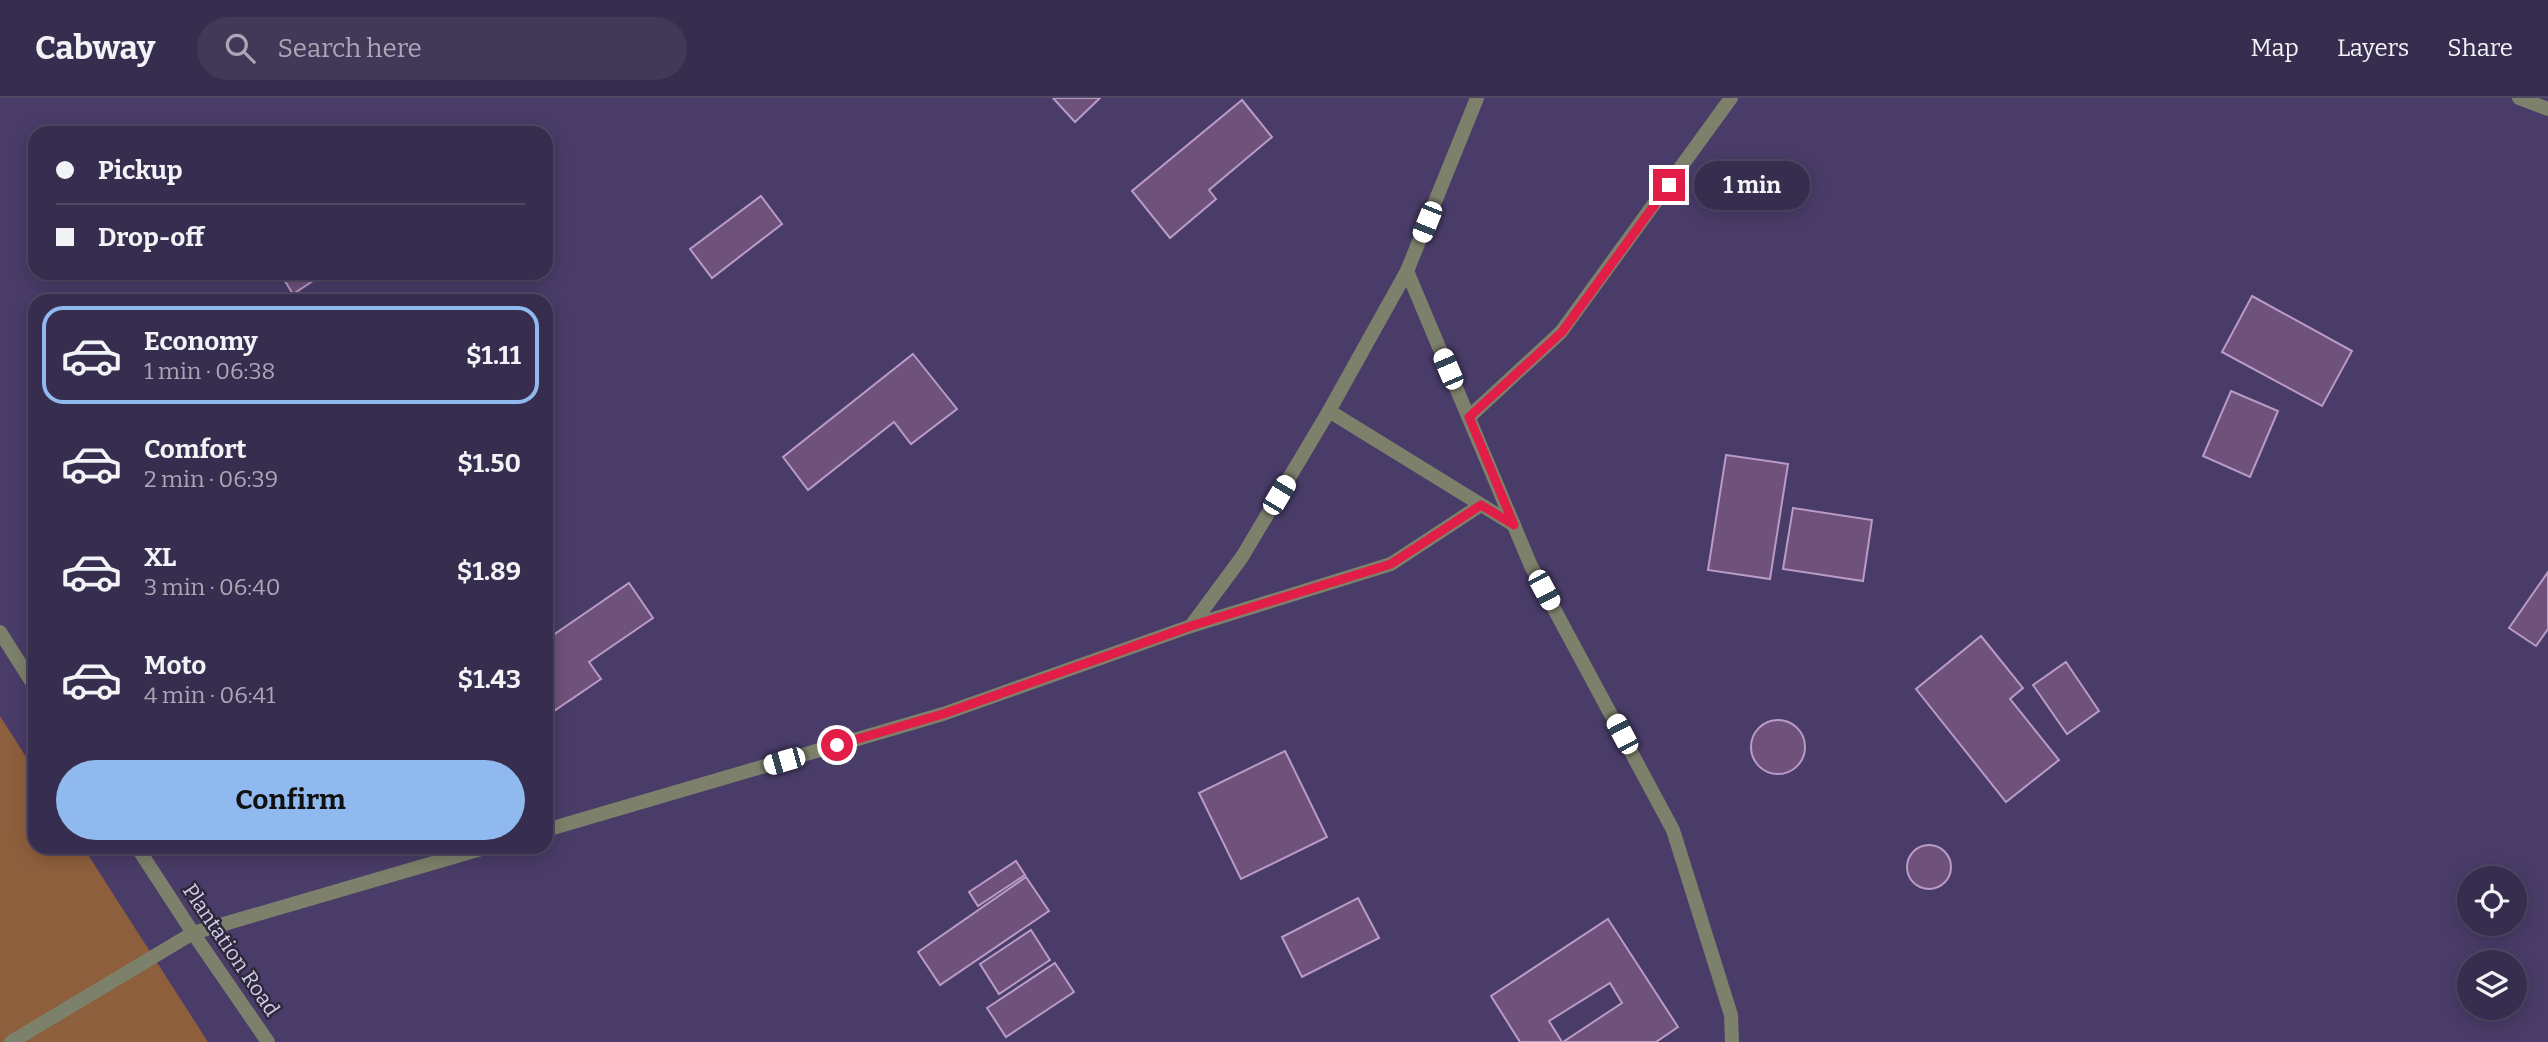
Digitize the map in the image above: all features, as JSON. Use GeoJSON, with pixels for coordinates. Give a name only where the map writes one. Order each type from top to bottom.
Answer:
{"type":"FeatureCollection","features":[{"type":"Feature","properties":{"kind":"street"},"geometry":{"type":"LineString","coordinates":[[1191,626],[1242,557],[1329,411],[1407,271],[1477,98]]}},
{"type":"Feature","properties":{"kind":"street"},"geometry":{"type":"LineString","coordinates":[[1469,417],[1562,332],[1731,98]]}},
{"type":"Feature","properties":{"kind":"street"},"geometry":{"type":"LineString","coordinates":[[2519,98],[2548,109]]}},
{"type":"Feature","properties":{"kind":"street"},"geometry":{"type":"LineString","coordinates":[[1407,271],[1531,566],[1673,830],[1731,1015],[1732,1042]]}},
{"type":"Feature","properties":{"kind":"street"},"geometry":{"type":"LineString","coordinates":[[1329,411],[1514,525]]}},
{"type":"Feature","properties":{"kind":"street"},"geometry":{"type":"LineString","coordinates":[[553,828],[943,714],[1191,626],[1391,564],[1481,505]]}},
{"type":"Feature","properties":{"kind":"street"},"geometry":{"type":"LineString","coordinates":[[0,632],[28,676]]}},
{"type":"Feature","properties":{"kind":"street","name":"Plantation Road"},"geometry":{"type":"LineString","coordinates":[[141,854],[192,933],[268,1042]]}},
{"type":"Feature","properties":{"kind":"street"},"geometry":{"type":"LineString","coordinates":[[11,1042],[192,933],[464,854]]}},
{"type":"Feature","properties":{"kind":"shaded area"},"geometry":{"type":"Polygon","coordinates":[[[0,716],[28,760],[28,854],[87,854],[208,1042],[0,1042],[0,716]]]}},
{"type":"Feature","properties":{"kind":"building"},"geometry":{"type":"Polygon","coordinates":[[[1053,98],[1100,98],[1075,122],[1053,98]]]}},
{"type":"Feature","properties":{"kind":"building"},"geometry":{"type":"Polygon","coordinates":[[[1242,100],[1272,137],[1209,190],[1216,199],[1170,238],[1132,191],[1242,100]]]}},
{"type":"Feature","properties":{"kind":"building"},"geometry":{"type":"Polygon","coordinates":[[[761,196],[782,224],[712,278],[690,249],[761,196]]]}},
{"type":"Feature","properties":{"kind":"building"},"geometry":{"type":"Polygon","coordinates":[[[284,280],[314,280],[293,294],[284,280]]]}},
{"type":"Feature","properties":{"kind":"building"},"geometry":{"type":"Polygon","coordinates":[[[2252,296],[2352,351],[2322,406],[2222,352],[2252,296]]]}},
{"type":"Feature","properties":{"kind":"building"},"geometry":{"type":"Polygon","coordinates":[[[913,354],[957,409],[911,444],[894,422],[808,490],[783,457],[913,354]]]}},
{"type":"Feature","properties":{"kind":"building"},"geometry":{"type":"Polygon","coordinates":[[[2231,391],[2278,411],[2250,477],[2203,456],[2231,391]]]}},
{"type":"Feature","properties":{"kind":"building"},"geometry":{"type":"Polygon","coordinates":[[[1726,455],[1788,464],[1770,579],[1708,570],[1726,455]]]}},
{"type":"Feature","properties":{"kind":"building"},"geometry":{"type":"Polygon","coordinates":[[[1793,508],[1872,520],[1863,581],[1783,569],[1793,508]]]}},
{"type":"Feature","properties":{"kind":"building"},"geometry":{"type":"Polygon","coordinates":[[[2548,572],[2548,629],[2536,646],[2509,628],[2548,572]]]}},
{"type":"Feature","properties":{"kind":"building"},"geometry":{"type":"Polygon","coordinates":[[[629,583],[653,618],[589,662],[601,679],[553,712],[553,635],[629,583]]]}},
{"type":"Feature","properties":{"kind":"building"},"geometry":{"type":"Polygon","coordinates":[[[1981,636],[2023,688],[2010,699],[2059,760],[2006,802],[1916,689],[1981,636]]]}},
{"type":"Feature","properties":{"kind":"building"},"geometry":{"type":"Polygon","coordinates":[[[2066,662],[2099,711],[2067,734],[2033,685],[2066,662]]]}},
{"type":"Feature","properties":{"kind":"building"},"geometry":{"type":"Polygon","coordinates":[[[1778,720],[1797,728],[1805,747],[1797,766],[1778,774],[1759,766],[1751,747],[1759,728],[1778,720]]]}},
{"type":"Feature","properties":{"kind":"building"},"geometry":{"type":"Polygon","coordinates":[[[1285,751],[1327,837],[1241,879],[1199,793],[1285,751]]]}},
{"type":"Feature","properties":{"kind":"building"},"geometry":{"type":"Polygon","coordinates":[[[1929,845],[1944,852],[1951,867],[1944,882],[1929,889],[1914,882],[1907,867],[1914,852],[1929,845]]]}},
{"type":"Feature","properties":{"kind":"building"},"geometry":{"type":"Polygon","coordinates":[[[1016,861],[1025,875],[978,906],[969,892],[1016,861]]]}},
{"type":"Feature","properties":{"kind":"building"},"geometry":{"type":"Polygon","coordinates":[[[1026,877],[1049,911],[940,985],[918,952],[1026,877]]]}},
{"type":"Feature","properties":{"kind":"building"},"geometry":{"type":"Polygon","coordinates":[[[1358,898],[1379,938],[1302,977],[1282,937],[1358,898]]]}},
{"type":"Feature","properties":{"kind":"building"},"geometry":{"type":"Polygon","coordinates":[[[1608,919],[1678,1027],[1656,1042],[1563,1042],[1622,1003],[1610,983],[1549,1021],[1562,1042],[1520,1042],[1491,996],[1608,919]]]}},
{"type":"Feature","properties":{"kind":"building"},"geometry":{"type":"Polygon","coordinates":[[[1031,930],[1050,960],[999,994],[980,964],[1031,930]]]}},
{"type":"Feature","properties":{"kind":"building"},"geometry":{"type":"Polygon","coordinates":[[[1055,963],[1074,992],[1006,1037],[987,1008],[1055,963]]]}},
{"type":"Feature","properties":{"kind":"route"},"geometry":{"type":"LineString","coordinates":[[837,745],[943,714],[1191,626],[1391,564],[1481,505],[1514,525],[1469,417],[1562,332],[1669,185]]}}]}
